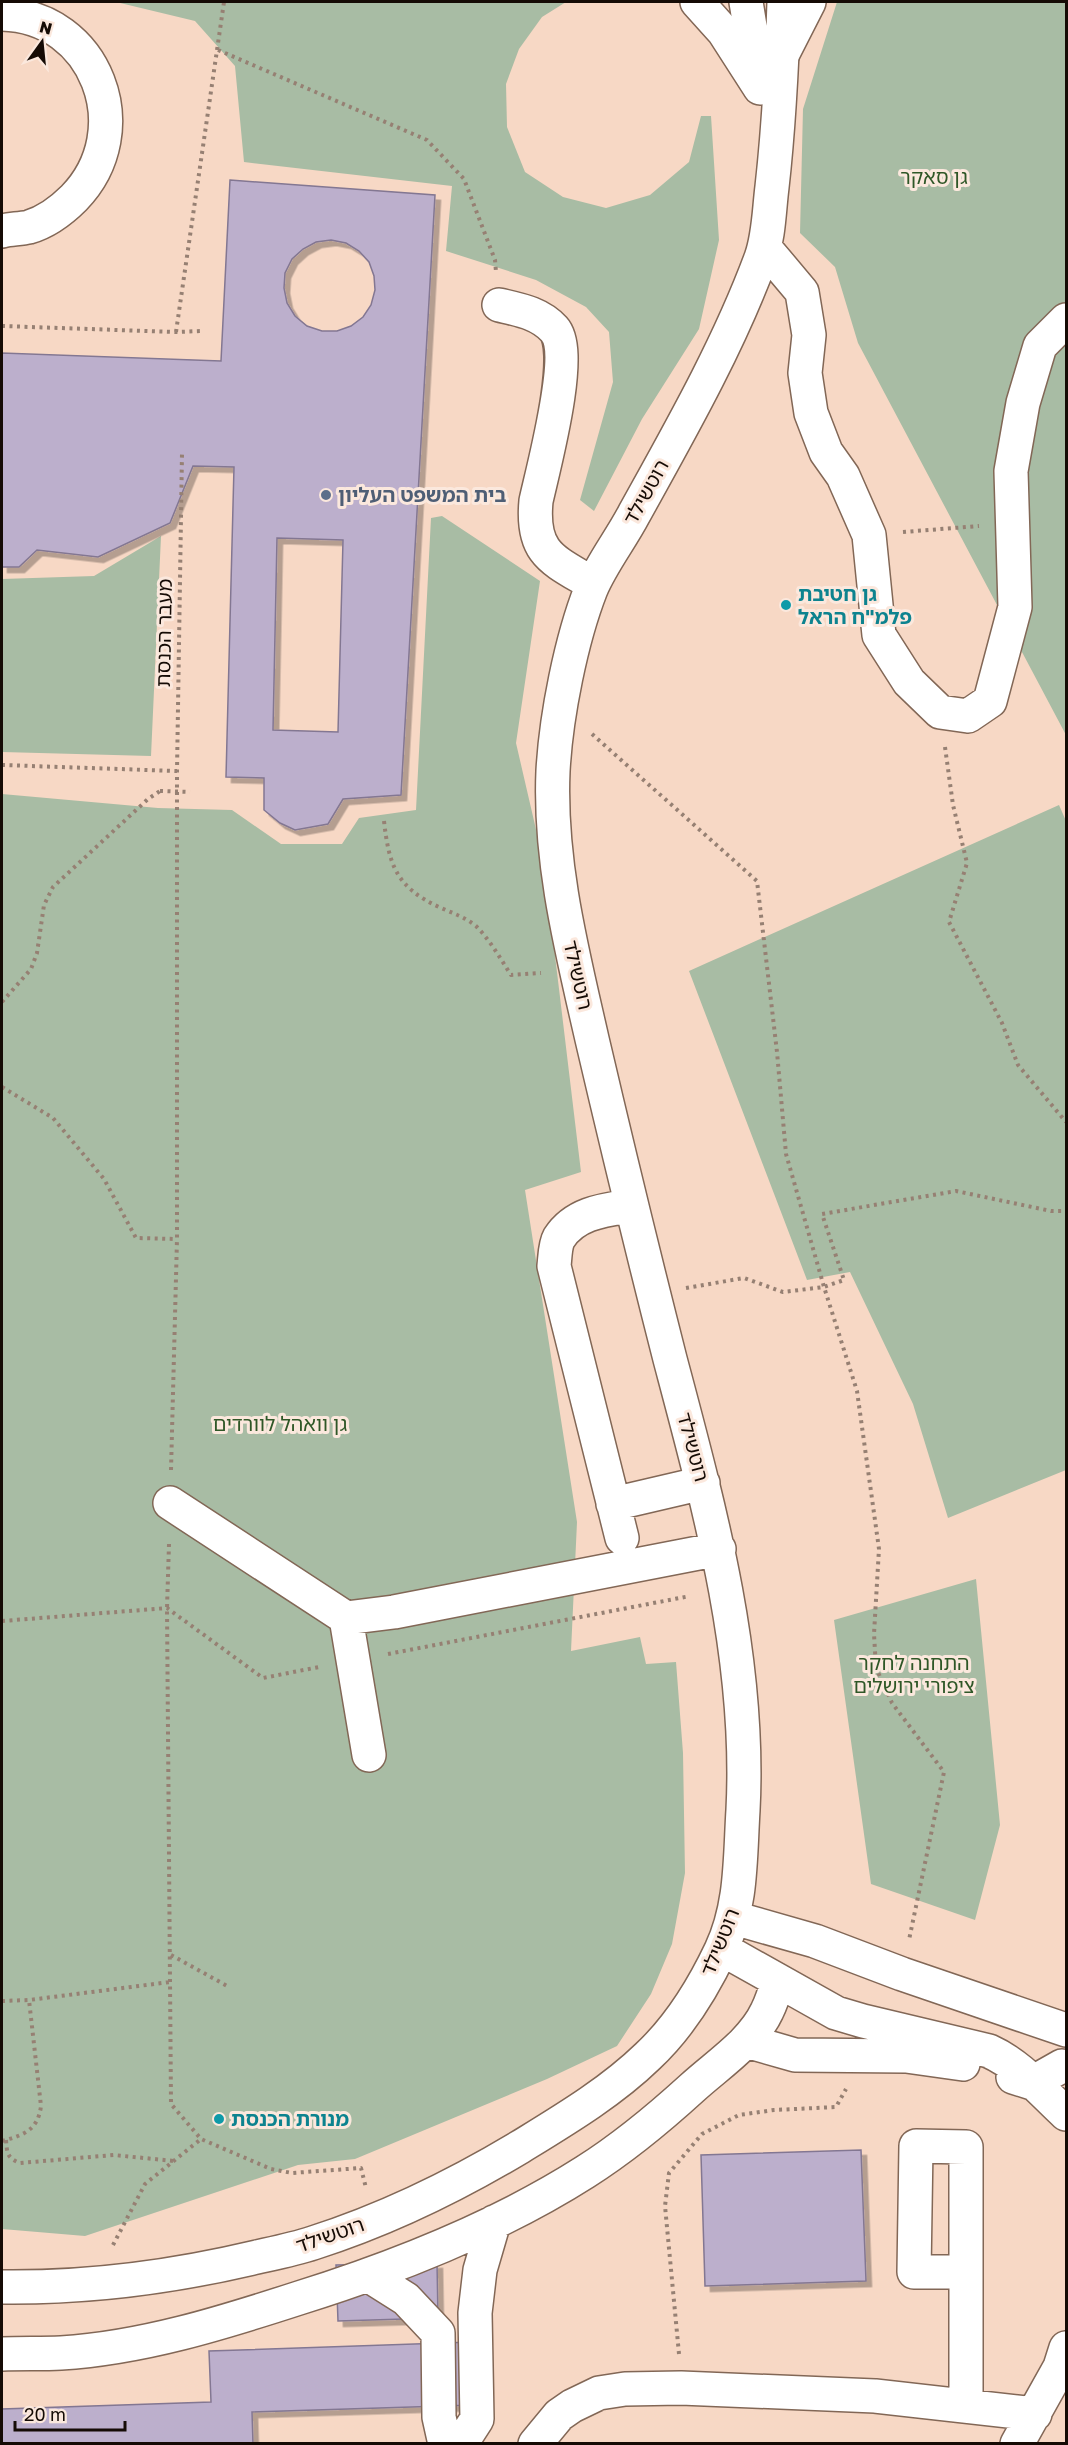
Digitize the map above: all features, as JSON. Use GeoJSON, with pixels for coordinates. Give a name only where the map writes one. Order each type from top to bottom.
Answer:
{"type":"FeatureCollection","features":[{"type":"Feature","properties":{"kind":"street"},"geometry":{"type":"LineString","coordinates":[[697,2],[724,32],[760,88]]}},
{"type":"Feature","properties":{"kind":"street","name":"רוטשילד"},"geometry":{"type":"LineString","coordinates":[[746,2],[774,169]]}},
{"type":"Feature","properties":{"kind":"street","name":"רוטשילד"},"geometry":{"type":"LineString","coordinates":[[2,2287],[108,2283],[217,2267],[309,2245],[373,2221],[467,2179],[576,2113],[638,2066],[676,2025],[700,1988],[722,1949],[734,1918],[739,1889],[746,1764],[726,1589],[703,1483],[630,1206],[568,934],[554,851],[553,768],[574,644],[593,584],[631,521],[726,340],[765,248],[774,169],[784,2]]}},
{"type":"Feature","properties":{"kind":"street"},"geometry":{"type":"LineString","coordinates":[[782,56],[809,2]]}},
{"type":"Feature","properties":{"kind":"street"},"geometry":{"type":"LineString","coordinates":[[2,14],[19,14],[53,27],[80,51],[99,81],[107,116],[103,153],[87,185],[62,211],[29,227],[2,231]]}},
{"type":"Feature","properties":{"kind":"street"},"geometry":{"type":"LineString","coordinates":[[765,248],[802,292],[809,335],[805,373],[811,413],[826,452],[843,476],[869,535],[879,635],[909,682],[940,712],[968,716],[990,701],[1015,607],[1011,471],[1023,403],[1040,346],[1066,320]]}},
{"type":"Feature","properties":{"kind":"street"},"geometry":{"type":"LineString","coordinates":[[499,305],[535,314],[555,330],[562,346],[562,371],[534,519],[537,536],[550,558],[593,584]]}},
{"type":"Feature","properties":{"kind":"street"},"geometry":{"type":"LineString","coordinates":[[622,1538],[554,1266],[558,1239],[572,1224],[591,1213],[630,1206]]}},
{"type":"Feature","properties":{"kind":"street"},"geometry":{"type":"LineString","coordinates":[[613,1504],[703,1483]]}},
{"type":"Feature","properties":{"kind":"street"},"geometry":{"type":"LineString","coordinates":[[170,1503],[346,1618],[394,1612],[719,1549]]}},
{"type":"Feature","properties":{"kind":"street"},"geometry":{"type":"LineString","coordinates":[[346,1618],[369,1755]]}},
{"type":"Feature","properties":{"kind":"street"},"geometry":{"type":"LineString","coordinates":[[734,1918],[814,1941],[902,1974],[1066,2030]]}},
{"type":"Feature","properties":{"kind":"street"},"geometry":{"type":"LineString","coordinates":[[722,1949],[836,2013],[989,2050],[1021,2069],[1032,2083],[1066,2114]]}},
{"type":"Feature","properties":{"kind":"street"},"geometry":{"type":"LineString","coordinates":[[2,2354],[62,2353],[141,2342],[225,2322],[368,2275],[494,2222],[585,2172],[666,2112],[746,2041],[767,2011],[778,1981]]}},
{"type":"Feature","properties":{"kind":"street"},"geometry":{"type":"LineString","coordinates":[[746,2041],[795,2055],[906,2056],[953,2061],[1032,2083],[1062,2066],[1066,2067]]}},
{"type":"Feature","properties":{"kind":"street"},"geometry":{"type":"LineString","coordinates":[[461,2444],[477,2419],[475,2313],[480,2270],[494,2222]]}},
{"type":"Feature","properties":{"kind":"street"},"geometry":{"type":"LineString","coordinates":[[966,2272],[966,2406]]}},
{"type":"Feature","properties":{"kind":"street"},"geometry":{"type":"LineString","coordinates":[[368,2275],[406,2299],[438,2333],[439,2417],[445,2444]]}},
{"type":"Feature","properties":{"kind":"street"},"geometry":{"type":"LineString","coordinates":[[438,2333],[475,2313]]}},
{"type":"Feature","properties":{"kind":"street"},"geometry":{"type":"LineString","coordinates":[[1017,2444],[1060,2367],[1066,2348]]}},
{"type":"Feature","properties":{"kind":"street"},"geometry":{"type":"LineString","coordinates":[[535,2444],[559,2415],[572,2406],[599,2393],[625,2389],[681,2388],[875,2396],[1035,2414]]}},
{"type":"Feature","properties":{"kind":"path"},"geometry":{"type":"LineString","coordinates":[[176,332],[224,2]]}},
{"type":"Feature","properties":{"kind":"path"},"geometry":{"type":"LineString","coordinates":[[218,50],[427,140],[464,179],[495,260],[499,305]]}},
{"type":"Feature","properties":{"kind":"path"},"geometry":{"type":"LineString","coordinates":[[2,326],[202,331]]}},
{"type":"Feature","properties":{"kind":"path","name":"מעבר הכנסת"},"geometry":{"type":"LineString","coordinates":[[182,453],[177,771],[177,1239],[167,1608],[171,2104],[201,2139]]}},
{"type":"Feature","properties":{"kind":"path"},"geometry":{"type":"LineString","coordinates":[[869,535],[1013,523]]}},
{"type":"Feature","properties":{"kind":"path"},"geometry":{"type":"LineString","coordinates":[[562,706],[757,881],[786,1154],[857,1391],[879,1549],[874,1634],[876,1668],[892,1703],[944,1772],[902,1974]]}},
{"type":"Feature","properties":{"kind":"path"},"geometry":{"type":"LineString","coordinates":[[940,712],[953,805],[967,863],[949,922],[1002,1023],[1018,1065],[1066,1122]]}},
{"type":"Feature","properties":{"kind":"path"},"geometry":{"type":"LineString","coordinates":[[2,765],[177,771]]}},
{"type":"Feature","properties":{"kind":"path"},"geometry":{"type":"LineString","coordinates":[[2,1002],[31,969],[44,905],[53,887],[148,799],[160,791],[190,792]]}},
{"type":"Feature","properties":{"kind":"path"},"geometry":{"type":"LineString","coordinates":[[384,821],[388,855],[398,878],[424,900],[461,916],[476,927],[495,949],[511,975],[529,973]]}},
{"type":"Feature","properties":{"kind":"path"},"geometry":{"type":"LineString","coordinates":[[2,1087],[53,1118],[104,1179],[136,1238],[177,1239]]}},
{"type":"Feature","properties":{"kind":"path"},"geometry":{"type":"LineString","coordinates":[[653,1294],[744,1278],[783,1292],[824,1287],[844,1280],[822,1214],[956,1191],[1051,1211],[1066,1211]]}},
{"type":"Feature","properties":{"kind":"path"},"geometry":{"type":"LineString","coordinates":[[410,1650],[726,1589]]}},
{"type":"Feature","properties":{"kind":"path"},"geometry":{"type":"LineString","coordinates":[[2,1621],[167,1608],[256,1673]]}},
{"type":"Feature","properties":{"kind":"path"},"geometry":{"type":"LineString","coordinates":[[170,1955],[229,1987]]}},
{"type":"Feature","properties":{"kind":"path"},"geometry":{"type":"LineString","coordinates":[[2,2001],[29,2000],[170,1982]]}},
{"type":"Feature","properties":{"kind":"path"},"geometry":{"type":"LineString","coordinates":[[29,2000],[41,2106],[39,2119],[32,2128],[4,2140],[11,2160],[20,2163],[114,2155],[174,2161]]}},
{"type":"Feature","properties":{"kind":"path"},"geometry":{"type":"LineString","coordinates":[[681,2388],[665,2206],[669,2174],[702,2134],[739,2115],[774,2110],[836,2107],[864,2055]]}},
{"type":"Feature","properties":{"kind":"path"},"geometry":{"type":"LineString","coordinates":[[109,2254],[145,2184],[201,2139],[271,2169],[292,2173],[361,2168],[373,2221]]}},
{"type":"Feature","properties":{"kind":"green space"},"geometry":{"type":"Polygon","coordinates":[[[116,2],[566,2],[542,17],[519,49],[506,84],[507,127],[525,172],[563,197],[606,208],[650,195],[689,162],[701,116],[711,116],[719,240],[699,329],[642,419],[594,511],[580,500],[613,382],[609,332],[586,307],[536,280],[446,251],[452,186],[244,162],[235,66],[195,21],[116,2]]]}},
{"type":"Feature","properties":{"kind":"green space","name":"גן סאקר"},"geometry":{"type":"Polygon","coordinates":[[[837,2],[1066,2],[1066,735],[858,343],[835,267],[800,233],[803,109],[837,2]]]}},
{"type":"Feature","properties":{"kind":"green space","name":"גן וואהל לוורדים"},"geometry":{"type":"Polygon","coordinates":[[[442,516],[540,581],[516,743],[544,864],[581,1172],[525,1190],[577,1522],[571,1651],[640,1637],[646,1664],[676,1662],[683,1753],[685,1873],[672,1944],[651,1994],[617,2046],[547,2079],[355,2159],[298,2165],[85,2236],[2,2229],[2,794],[158,808],[232,810],[281,844],[342,844],[359,818],[416,810],[431,518],[442,516]]]}},
{"type":"Feature","properties":{"kind":"green space"},"geometry":{"type":"Polygon","coordinates":[[[161,536],[151,756],[2,752],[2,579],[94,576],[161,536]]]}},
{"type":"Feature","properties":{"kind":"green space"},"geometry":{"type":"Polygon","coordinates":[[[1059,805],[1066,821],[1066,1470],[948,1518],[913,1404],[850,1272],[807,1280],[689,971],[1059,805]]]}},
{"type":"Feature","properties":{"kind":"green space","name":"התחנה לחקר ציפורי ירושלים"},"geometry":{"type":"Polygon","coordinates":[[[976,1579],[1000,1825],[975,1920],[871,1884],[834,1620],[976,1579]]]}},
{"type":"Feature","properties":{"kind":"building","name":"בית המשפט העליון"},"geometry":{"type":"Polygon","coordinates":[[[230,180],[435,195],[401,795],[343,799],[328,824],[295,830],[280,823],[264,810],[264,778],[226,777],[234,467],[193,466],[170,523],[98,557],[37,550],[19,567],[2,567],[2,353],[221,361],[230,180]],[[331,240],[316,242],[303,249],[292,259],[285,273],[284,288],[287,303],[295,316],[307,326],[322,331],[337,331],[351,326],[363,317],[371,305],[375,290],[374,276],[369,262],[359,251],[346,243],[331,240]],[[277,538],[273,730],[338,732],[343,540],[277,538]]]}},
{"type":"Feature","properties":{"kind":"building"},"geometry":{"type":"Polygon","coordinates":[[[861,2150],[866,2281],[705,2286],[701,2155],[861,2150]]]}},
{"type":"Feature","properties":{"kind":"building"},"geometry":{"type":"Polygon","coordinates":[[[437,2263],[438,2318],[338,2321],[336,2265],[437,2263]]]}},
{"type":"Feature","properties":{"kind":"building"},"geometry":{"type":"Polygon","coordinates":[[[472,2342],[475,2405],[252,2412],[253,2444],[2,2444],[2,2409],[211,2402],[209,2351],[472,2342]]]}},
{"type":"Feature","properties":{"kind":"place","name":"בית המשפט העליון"},"geometry":{"type":"Point","coordinates":[326,495]}},
{"type":"Feature","properties":{"kind":"place","name":"גן חטיבת פלמ\"ח הראל"},"geometry":{"type":"Point","coordinates":[786,605]}},
{"type":"Feature","properties":{"kind":"place","name":"מנורת הכנסת"},"geometry":{"type":"Point","coordinates":[219,2119]}}]}
